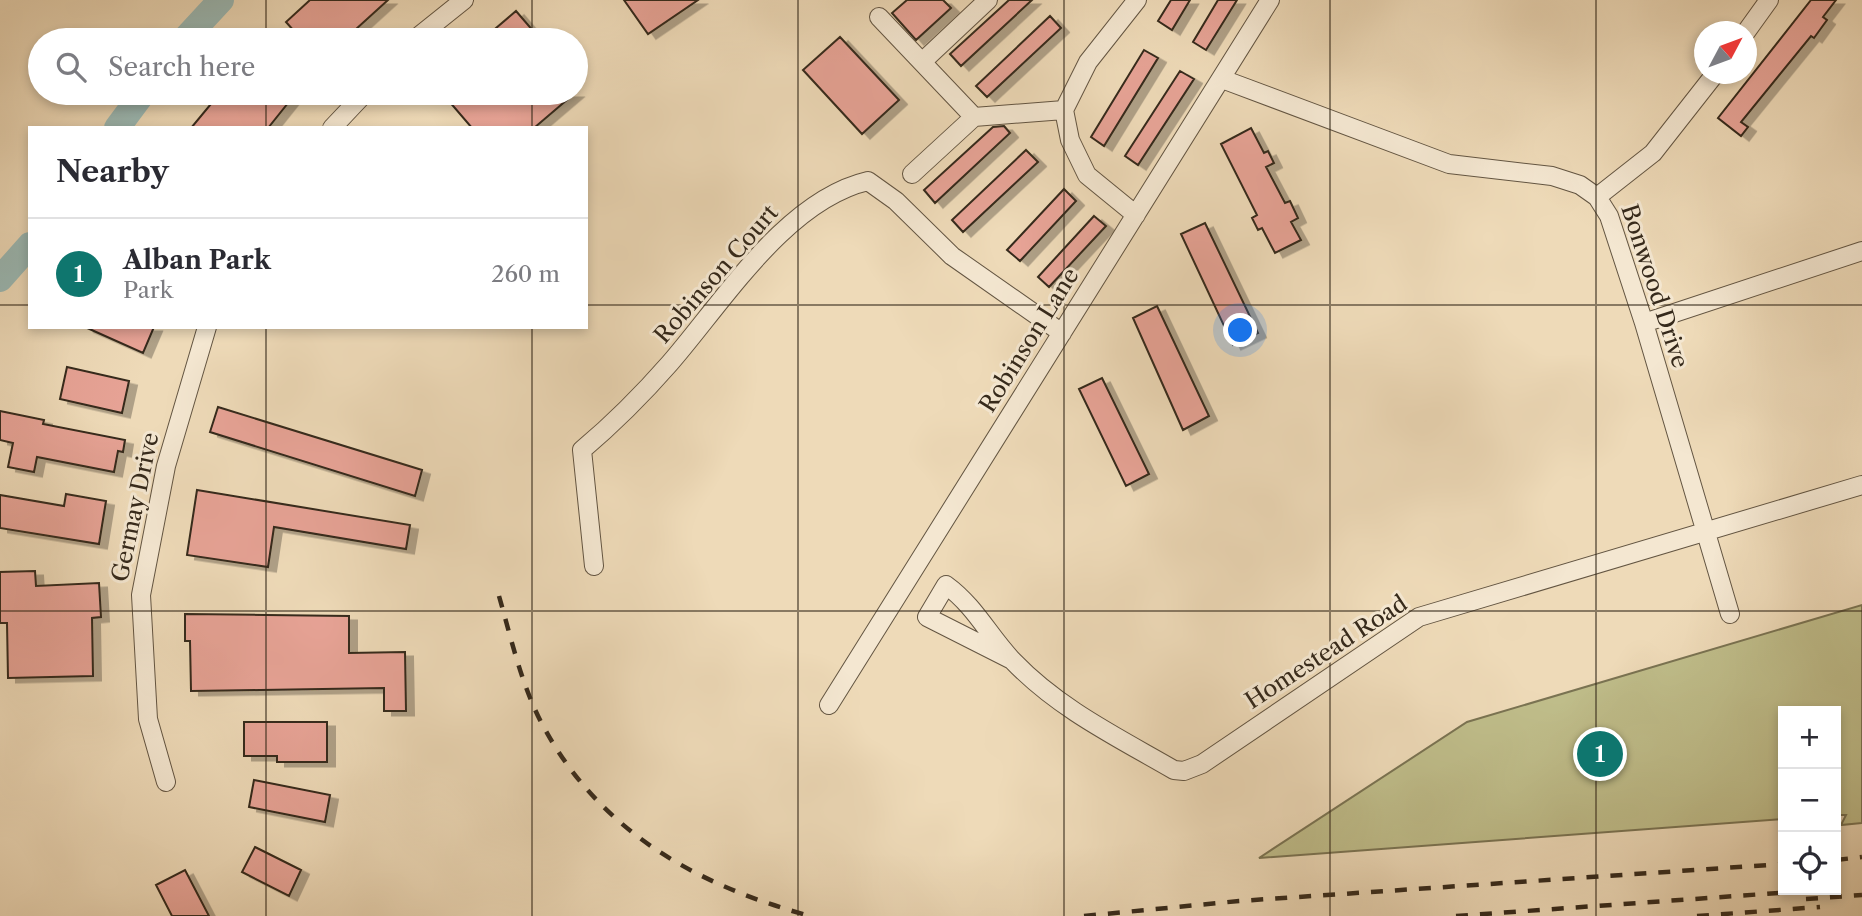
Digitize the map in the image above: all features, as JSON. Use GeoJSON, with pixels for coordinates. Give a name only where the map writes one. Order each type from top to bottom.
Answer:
{"type":"FeatureCollection","features":[{"type":"Feature","properties":{"kind":"street"},"geometry":{"type":"LineString","coordinates":[[429,28],[464,0]]}},
{"type":"Feature","properties":{"kind":"street"},"geometry":{"type":"LineString","coordinates":[[922,62],[988,0]]}},
{"type":"Feature","properties":{"kind":"street"},"geometry":{"type":"LineString","coordinates":[[1136,215],[1087,175],[1070,139],[1064,110],[1088,62],[1137,0]]}},
{"type":"Feature","properties":{"kind":"street","name":"Robinson Lane"},"geometry":{"type":"LineString","coordinates":[[829,705],[1270,0]]}},
{"type":"Feature","properties":{"kind":"street"},"geometry":{"type":"LineString","coordinates":[[1754,21],[1769,0]]}},
{"type":"Feature","properties":{"kind":"street"},"geometry":{"type":"LineString","coordinates":[[879,17],[974,117]]}},
{"type":"Feature","properties":{"kind":"street","name":"Bonwood Drive"},"geometry":{"type":"LineString","coordinates":[[1222,79],[1448,164],[1552,176],[1580,185],[1597,197],[1609,216],[1644,323],[1730,614]]}},
{"type":"Feature","properties":{"kind":"street"},"geometry":{"type":"LineString","coordinates":[[1597,197],[1653,153],[1707,84]]}},
{"type":"Feature","properties":{"kind":"street"},"geometry":{"type":"LineString","coordinates":[[334,126],[354,105]]}},
{"type":"Feature","properties":{"kind":"street"},"geometry":{"type":"LineString","coordinates":[[912,174],[974,117],[1064,110]]}},
{"type":"Feature","properties":{"kind":"street","name":"Robinson Court"},"geometry":{"type":"LineString","coordinates":[[594,566],[582,450],[622,417],[776,238],[808,208],[846,186],[868,181],[896,201],[952,256],[1062,333]]}},
{"type":"Feature","properties":{"kind":"street"},"geometry":{"type":"LineString","coordinates":[[1644,323],[1862,251]]}},
{"type":"Feature","properties":{"kind":"street","name":"Germay Drive"},"geometry":{"type":"LineString","coordinates":[[166,782],[148,719],[141,595],[166,466],[206,329]]}},
{"type":"Feature","properties":{"kind":"street","name":"Homestead Road"},"geometry":{"type":"LineString","coordinates":[[1012,660],[927,617],[946,585],[976,611],[1012,660],[1063,706],[1174,769],[1184,771],[1202,764],[1419,617],[1862,485]]}},
{"type":"Feature","properties":{"kind":"shaded area"},"geometry":{"type":"Polygon","coordinates":[[[1862,605],[1862,823],[1841,825],[1846,815],[1841,815],[1841,706],[1778,706],[1778,819],[1259,858],[1467,722],[1862,605]]]}},
{"type":"Feature","properties":{"kind":"building"},"geometry":{"type":"Polygon","coordinates":[[[310,0],[388,0],[357,28],[291,28],[286,22],[310,0]]]}},
{"type":"Feature","properties":{"kind":"building"},"geometry":{"type":"Polygon","coordinates":[[[624,0],[698,0],[648,34],[624,0]]]}},
{"type":"Feature","properties":{"kind":"building"},"geometry":{"type":"Polygon","coordinates":[[[907,0],[943,0],[951,8],[916,40],[892,13],[907,0]]]}},
{"type":"Feature","properties":{"kind":"building"},"geometry":{"type":"Polygon","coordinates":[[[1009,0],[1032,0],[961,66],[950,54],[1009,0]]]}},
{"type":"Feature","properties":{"kind":"building"},"geometry":{"type":"Polygon","coordinates":[[[1171,0],[1190,0],[1172,30],[1158,21],[1171,0]]]}},
{"type":"Feature","properties":{"kind":"building"},"geometry":{"type":"Polygon","coordinates":[[[1218,0],[1237,0],[1206,50],[1193,42],[1218,0]]]}},
{"type":"Feature","properties":{"kind":"building"},"geometry":{"type":"Polygon","coordinates":[[[1811,0],[1836,0],[1823,17],[1827,20],[1814,38],[1811,36],[1741,122],[1748,127],[1741,136],[1718,118],[1745,84],[1757,84],[1757,69],[1811,0]]]}},
{"type":"Feature","properties":{"kind":"building"},"geometry":{"type":"Polygon","coordinates":[[[516,11],[531,28],[496,28],[516,11]]]}},
{"type":"Feature","properties":{"kind":"building"},"geometry":{"type":"Polygon","coordinates":[[[1050,16],[1061,28],[987,97],[976,86],[1050,16]]]}},
{"type":"Feature","properties":{"kind":"building"},"geometry":{"type":"Polygon","coordinates":[[[840,37],[899,100],[862,134],[803,70],[840,37]]]}},
{"type":"Feature","properties":{"kind":"building"},"geometry":{"type":"Polygon","coordinates":[[[1144,50],[1158,58],[1104,146],[1091,137],[1144,50]]]}},
{"type":"Feature","properties":{"kind":"building"},"geometry":{"type":"Polygon","coordinates":[[[1180,71],[1194,79],[1138,165],[1125,156],[1180,71]]]}},
{"type":"Feature","properties":{"kind":"building"},"geometry":{"type":"Polygon","coordinates":[[[210,105],[286,105],[270,126],[193,126],[210,105]]]}},
{"type":"Feature","properties":{"kind":"building"},"geometry":{"type":"Polygon","coordinates":[[[452,105],[561,105],[536,126],[470,126],[452,105]]]}},
{"type":"Feature","properties":{"kind":"building"},"geometry":{"type":"Polygon","coordinates":[[[1004,126],[1010,133],[935,203],[924,190],[993,127],[1004,126]]]}},
{"type":"Feature","properties":{"kind":"building"},"geometry":{"type":"Polygon","coordinates":[[[1251,128],[1264,153],[1268,151],[1274,163],[1266,167],[1285,203],[1290,201],[1298,218],[1291,222],[1301,240],[1275,253],[1262,228],[1258,230],[1252,218],[1257,215],[1221,144],[1251,128]]]}},
{"type":"Feature","properties":{"kind":"building"},"geometry":{"type":"Polygon","coordinates":[[[1026,150],[1038,162],[963,232],[952,220],[1026,150]]]}},
{"type":"Feature","properties":{"kind":"building"},"geometry":{"type":"Polygon","coordinates":[[[1064,189],[1076,201],[1020,261],[1007,250],[1064,189]]]}},
{"type":"Feature","properties":{"kind":"building"},"geometry":{"type":"Polygon","coordinates":[[[1094,216],[1106,226],[1049,287],[1038,277],[1094,216]]]}},
{"type":"Feature","properties":{"kind":"building"},"geometry":{"type":"Polygon","coordinates":[[[1205,223],[1258,333],[1233,345],[1181,234],[1205,223]]]}},
{"type":"Feature","properties":{"kind":"building"},"geometry":{"type":"Polygon","coordinates":[[[1157,306],[1209,416],[1183,430],[1133,318],[1157,306]]]}},
{"type":"Feature","properties":{"kind":"building"},"geometry":{"type":"Polygon","coordinates":[[[89,329],[153,329],[143,353],[89,329]]]}},
{"type":"Feature","properties":{"kind":"building"},"geometry":{"type":"Polygon","coordinates":[[[67,367],[129,381],[122,413],[60,399],[67,367]]]}},
{"type":"Feature","properties":{"kind":"building"},"geometry":{"type":"Polygon","coordinates":[[[1102,378],[1149,474],[1126,486],[1079,389],[1102,378]]]}},
{"type":"Feature","properties":{"kind":"building"},"geometry":{"type":"Polygon","coordinates":[[[218,407],[422,470],[415,496],[210,432],[218,407]]]}},
{"type":"Feature","properties":{"kind":"building"},"geometry":{"type":"Polygon","coordinates":[[[0,411],[44,420],[43,424],[125,440],[123,452],[118,451],[114,472],[37,457],[34,472],[8,467],[13,443],[0,440],[0,411]]]}},
{"type":"Feature","properties":{"kind":"building"},"geometry":{"type":"Polygon","coordinates":[[[197,490],[410,525],[406,549],[274,527],[268,567],[187,555],[197,490]]]}},
{"type":"Feature","properties":{"kind":"building"},"geometry":{"type":"Polygon","coordinates":[[[66,494],[106,501],[99,544],[0,528],[0,495],[64,506],[66,494]]]}},
{"type":"Feature","properties":{"kind":"building"},"geometry":{"type":"Polygon","coordinates":[[[35,571],[36,586],[99,583],[101,617],[92,618],[93,676],[8,678],[7,623],[0,623],[0,572],[35,571]]]}},
{"type":"Feature","properties":{"kind":"building"},"geometry":{"type":"Polygon","coordinates":[[[185,614],[349,616],[349,653],[405,652],[406,711],[384,711],[384,688],[191,691],[190,641],[185,641],[185,614]]]}},
{"type":"Feature","properties":{"kind":"building"},"geometry":{"type":"Polygon","coordinates":[[[244,722],[327,722],[327,762],[277,762],[277,756],[244,756],[244,722]]]}},
{"type":"Feature","properties":{"kind":"building"},"geometry":{"type":"Polygon","coordinates":[[[254,780],[330,795],[325,822],[249,807],[254,780]]]}},
{"type":"Feature","properties":{"kind":"building"},"geometry":{"type":"Polygon","coordinates":[[[255,847],[301,870],[289,896],[242,872],[255,847]]]}},
{"type":"Feature","properties":{"kind":"building"},"geometry":{"type":"Polygon","coordinates":[[[185,870],[209,916],[172,916],[156,885],[185,870]]]}},
{"type":"Feature","properties":{"kind":"waterway"},"geometry":{"type":"LineString","coordinates":[[195,28],[221,0]]}},
{"type":"Feature","properties":{"kind":"waterway"},"geometry":{"type":"LineString","coordinates":[[118,126],[134,105]]}},
{"type":"Feature","properties":{"kind":"waterway"},"geometry":{"type":"LineString","coordinates":[[0,279],[28,247]]}},
{"type":"Feature","properties":{"kind":"railway"},"geometry":{"type":"LineString","coordinates":[[499,596],[534,707],[564,760],[591,794],[621,823],[690,870],[728,888],[810,916]]}},
{"type":"Feature","properties":{"kind":"railway"},"geometry":{"type":"LineString","coordinates":[[1841,859],[1862,857]]}},
{"type":"Feature","properties":{"kind":"railway"},"geometry":{"type":"LineString","coordinates":[[1084,916],[1239,901],[1778,864]]}},
{"type":"Feature","properties":{"kind":"railway"},"geometry":{"type":"LineString","coordinates":[[1456,916],[1778,893]]}},
{"type":"Feature","properties":{"kind":"railway"},"geometry":{"type":"LineString","coordinates":[[1806,899],[1862,895]]}},
{"type":"Feature","properties":{"kind":"railway"},"geometry":{"type":"LineString","coordinates":[[1697,916],[1820,907]]}},
{"type":"Feature","properties":{"kind":"place","name":"Alban Park"},"geometry":{"type":"Point","coordinates":[1600,754]}}]}
